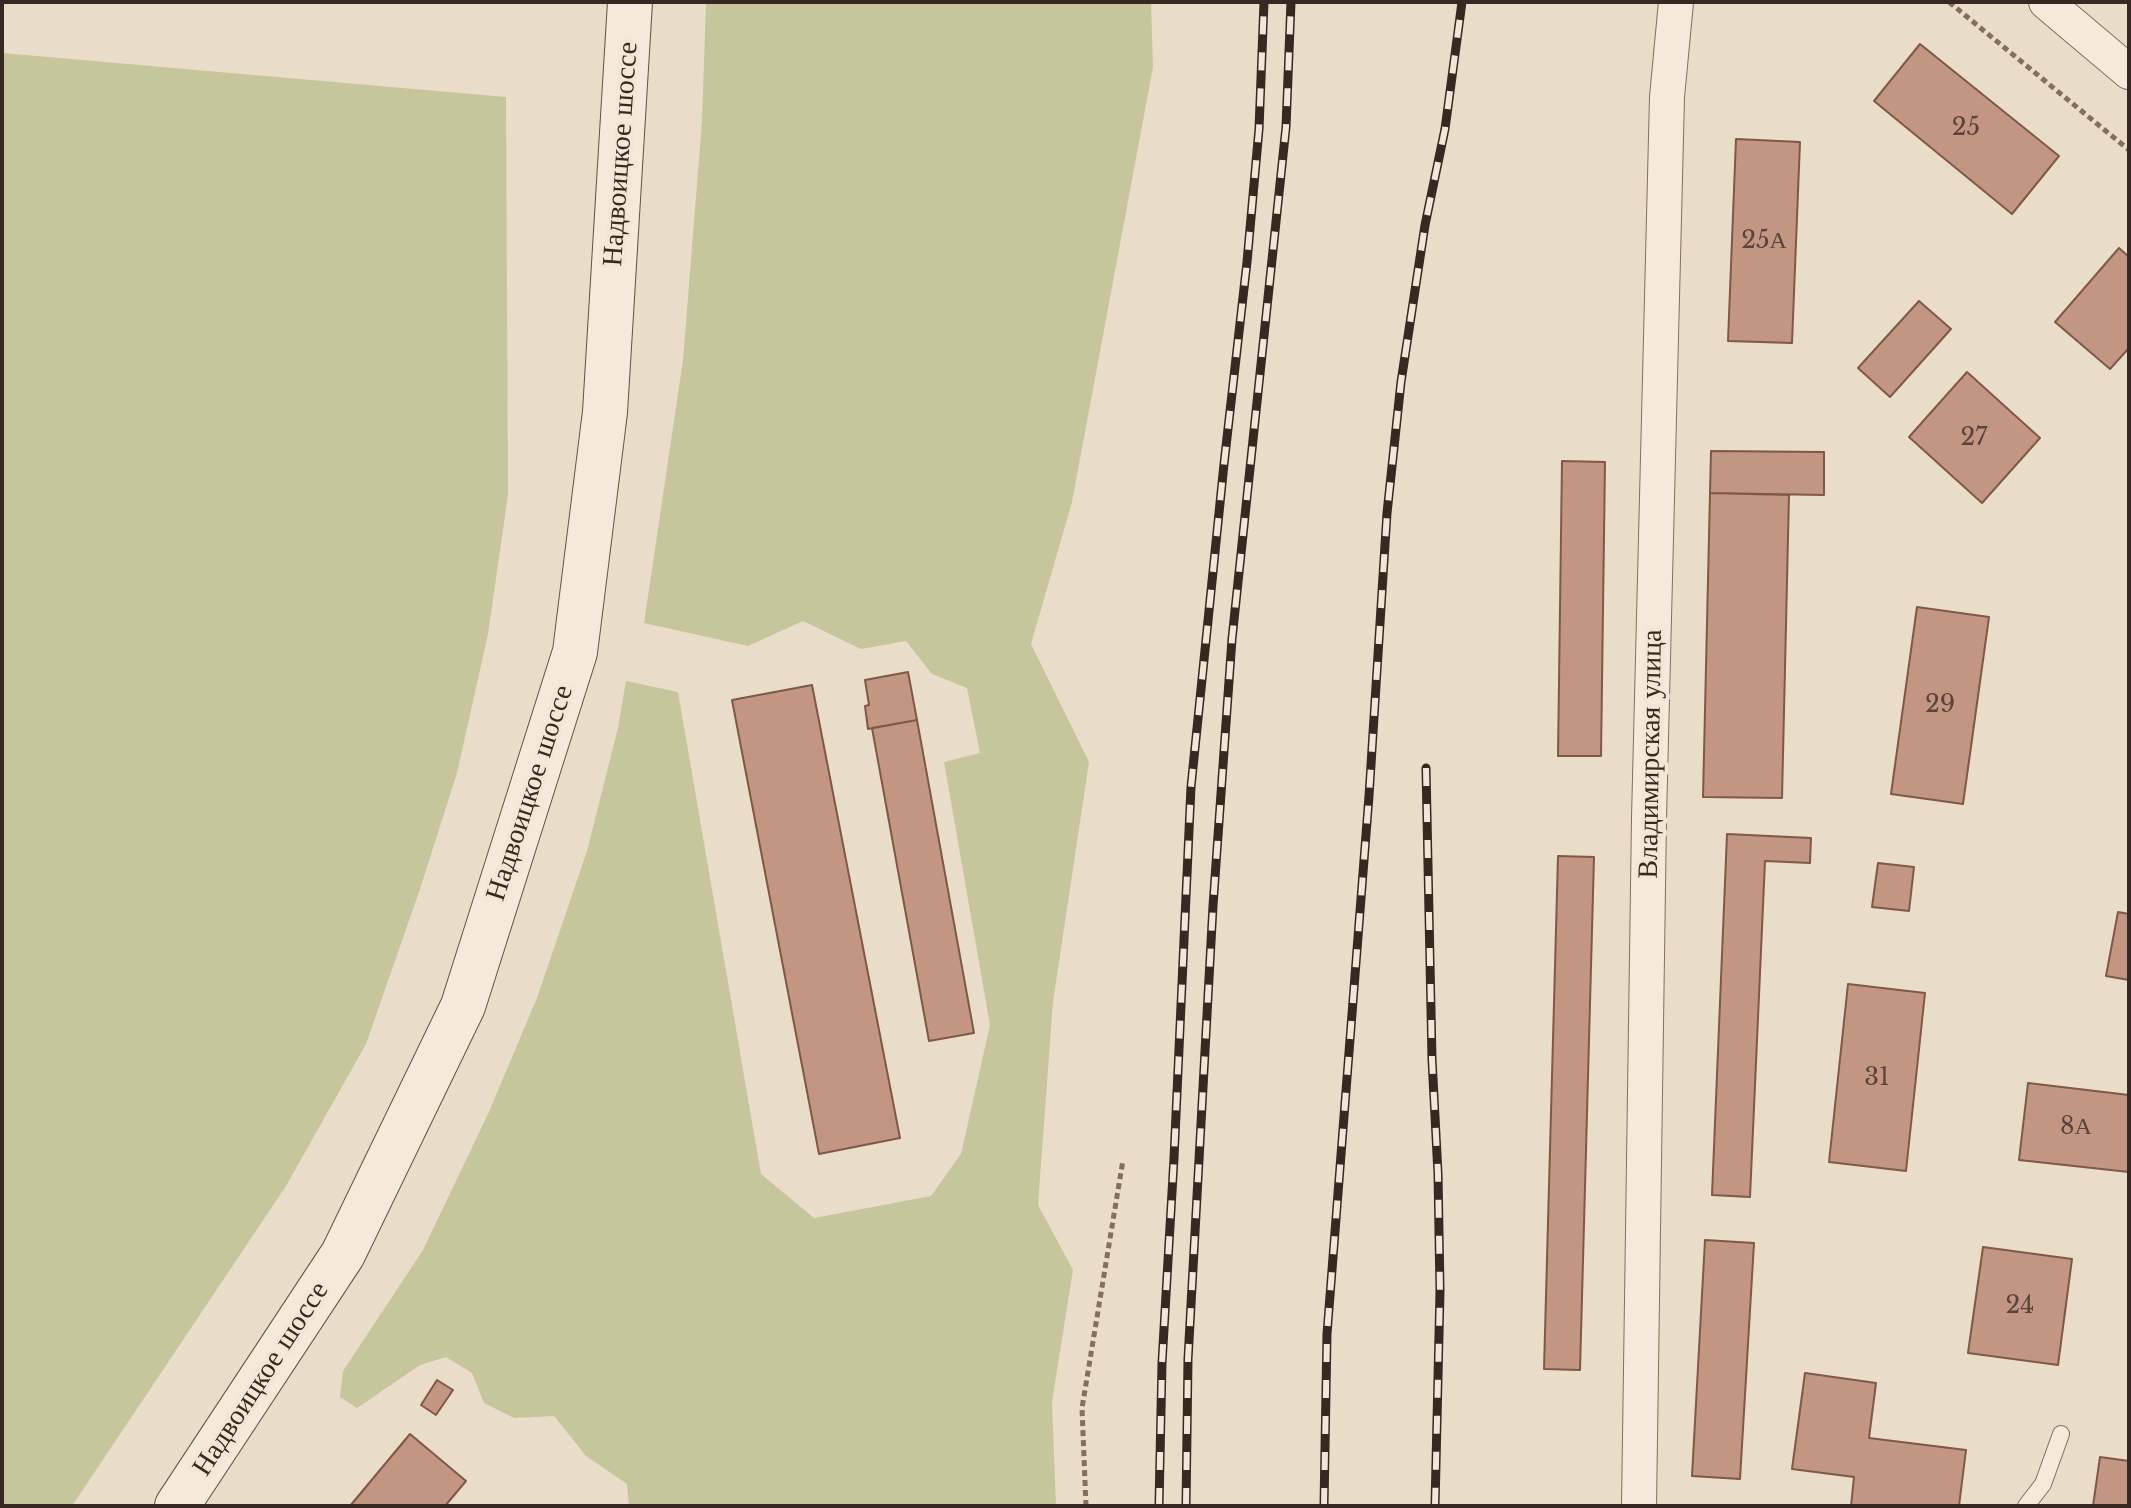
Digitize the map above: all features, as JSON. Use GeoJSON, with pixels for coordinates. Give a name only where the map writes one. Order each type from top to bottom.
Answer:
{"type":"FeatureCollection","features":[{"type":"Feature","properties":{"kind":"main road","name":"Надвоицкое шоссе"},"geometry":{"type":"LineString","coordinates":[[177,1506],[343,1254],[463,1006],[575,652],[605,412],[630,2]]}},
{"type":"Feature","properties":{"kind":"street","name":"Владимирская улица"},"geometry":{"type":"LineString","coordinates":[[1639,1506],[1649,818],[1667,97],[1676,2]]}},
{"type":"Feature","properties":{"kind":"street"},"geometry":{"type":"LineString","coordinates":[[2046,2],[2129,72]]}},
{"type":"Feature","properties":{"kind":"lane"},"geometry":{"type":"LineString","coordinates":[[2026,1506],[2043,1484],[2061,1434]]}},
{"type":"Feature","properties":{"kind":"path"},"geometry":{"type":"LineString","coordinates":[[1949,2],[2129,150]]}},
{"type":"Feature","properties":{"kind":"path"},"geometry":{"type":"LineString","coordinates":[[1086,1506],[1082,1408],[1123,1160]]}},
{"type":"Feature","properties":{"kind":"green space"},"geometry":{"type":"Polygon","coordinates":[[[706,2],[1151,2],[1153,67],[1072,502],[1031,644],[1089,762],[1053,1002],[1038,1205],[1073,1270],[1052,1402],[1056,1506],[629,1506],[627,1484],[586,1456],[554,1416],[514,1418],[484,1403],[472,1373],[446,1357],[420,1365],[357,1408],[340,1397],[343,1371],[423,1250],[488,1114],[537,998],[587,851],[618,728],[626,681],[678,692],[761,1174],[814,1218],[931,1196],[961,1154],[990,1025],[944,762],[980,753],[967,688],[932,674],[906,641],[861,649],[803,621],[748,646],[644,623],[683,360],[702,121],[706,2]]]}},
{"type":"Feature","properties":{"kind":"green space"},"geometry":{"type":"Polygon","coordinates":[[[2,53],[506,97],[508,495],[488,634],[457,773],[366,1044],[286,1186],[72,1506],[2,1506],[2,53]]]}},
{"type":"Feature","properties":{"kind":"building"},"geometry":{"type":"Polygon","coordinates":[[[1920,44],[2059,156],[2012,214],[1874,101],[1920,44]]]}},
{"type":"Feature","properties":{"kind":"building"},"geometry":{"type":"Polygon","coordinates":[[[1736,139],[1800,142],[1792,343],[1728,341],[1736,139]]]}},
{"type":"Feature","properties":{"kind":"building"},"geometry":{"type":"Polygon","coordinates":[[[2119,248],[2129,257],[2129,348],[2110,369],[2055,322],[2119,248]]]}},
{"type":"Feature","properties":{"kind":"building"},"geometry":{"type":"Polygon","coordinates":[[[1919,301],[1951,329],[1890,397],[1858,368],[1919,301]]]}},
{"type":"Feature","properties":{"kind":"building"},"geometry":{"type":"Polygon","coordinates":[[[1967,372],[2040,438],[1982,503],[1909,437],[1967,372]]]}},
{"type":"Feature","properties":{"kind":"building"},"geometry":{"type":"Polygon","coordinates":[[[1711,451],[1824,452],[1824,495],[1710,493],[1711,451]]]}},
{"type":"Feature","properties":{"kind":"building"},"geometry":{"type":"Polygon","coordinates":[[[1562,461],[1605,462],[1601,756],[1558,756],[1562,461]]]}},
{"type":"Feature","properties":{"kind":"building"},"geometry":{"type":"Polygon","coordinates":[[[1710,493],[1789,495],[1782,798],[1703,797],[1710,493]]]}},
{"type":"Feature","properties":{"kind":"building"},"geometry":{"type":"Polygon","coordinates":[[[1917,607],[1989,617],[1963,804],[1891,794],[1917,607]]]}},
{"type":"Feature","properties":{"kind":"building"},"geometry":{"type":"Polygon","coordinates":[[[908,672],[917,720],[868,729],[865,706],[869,705],[865,680],[908,672]]]}},
{"type":"Feature","properties":{"kind":"building"},"geometry":{"type":"Polygon","coordinates":[[[812,685],[900,1138],[819,1154],[732,700],[812,685]]]}},
{"type":"Feature","properties":{"kind":"building"},"geometry":{"type":"Polygon","coordinates":[[[917,720],[974,1033],[929,1041],[872,728],[917,720]]]}},
{"type":"Feature","properties":{"kind":"building"},"geometry":{"type":"Polygon","coordinates":[[[1727,834],[1811,838],[1810,863],[1765,861],[1750,1197],[1712,1195],[1727,834]]]}},
{"type":"Feature","properties":{"kind":"building"},"geometry":{"type":"Polygon","coordinates":[[[1558,856],[1594,857],[1580,1370],[1544,1369],[1558,856]]]}},
{"type":"Feature","properties":{"kind":"building"},"geometry":{"type":"Polygon","coordinates":[[[1878,863],[1914,867],[1909,911],[1872,907],[1878,863]]]}},
{"type":"Feature","properties":{"kind":"building"},"geometry":{"type":"Polygon","coordinates":[[[2118,912],[2129,914],[2129,980],[2106,976],[2118,912]]]}},
{"type":"Feature","properties":{"kind":"building"},"geometry":{"type":"Polygon","coordinates":[[[1848,984],[1925,993],[1906,1171],[1829,1162],[1848,984]]]}},
{"type":"Feature","properties":{"kind":"building"},"geometry":{"type":"Polygon","coordinates":[[[2028,1083],[2129,1095],[2129,1172],[2019,1160],[2028,1083]]]}},
{"type":"Feature","properties":{"kind":"building"},"geometry":{"type":"Polygon","coordinates":[[[1705,1240],[1754,1243],[1740,1479],[1692,1476],[1705,1240]]]}},
{"type":"Feature","properties":{"kind":"building"},"geometry":{"type":"Polygon","coordinates":[[[1983,1247],[2072,1259],[2058,1365],[1968,1353],[1983,1247]]]}},
{"type":"Feature","properties":{"kind":"building"},"geometry":{"type":"Polygon","coordinates":[[[1805,1373],[1876,1383],[1869,1438],[1966,1450],[1959,1506],[1851,1506],[1854,1477],[1792,1469],[1805,1373]]]}},
{"type":"Feature","properties":{"kind":"building"},"geometry":{"type":"Polygon","coordinates":[[[437,1380],[453,1390],[436,1415],[421,1405],[437,1380]]]}},
{"type":"Feature","properties":{"kind":"building"},"geometry":{"type":"Polygon","coordinates":[[[410,1434],[466,1481],[445,1506],[350,1506],[410,1434]]]}},
{"type":"Feature","properties":{"kind":"building"},"geometry":{"type":"Polygon","coordinates":[[[2100,1457],[2129,1461],[2129,1506],[2093,1506],[2100,1457]]]}},
{"type":"Feature","properties":{"kind":"railway"},"geometry":{"type":"LineString","coordinates":[[1159,1506],[1162,1363],[1191,787],[1247,262],[1259,129],[1264,2]]}},
{"type":"Feature","properties":{"kind":"railway"},"geometry":{"type":"LineString","coordinates":[[1186,1506],[1188,1359],[1213,906],[1232,639],[1286,127],[1291,2]]}},
{"type":"Feature","properties":{"kind":"railway"},"geometry":{"type":"LineString","coordinates":[[1324,1506],[1327,1334],[1369,796],[1387,513],[1401,382],[1425,225],[1445,129],[1462,2]]}},
{"type":"Feature","properties":{"kind":"railway"},"geometry":{"type":"LineString","coordinates":[[1426,768],[1440,1291],[1435,1506]]}}]}
